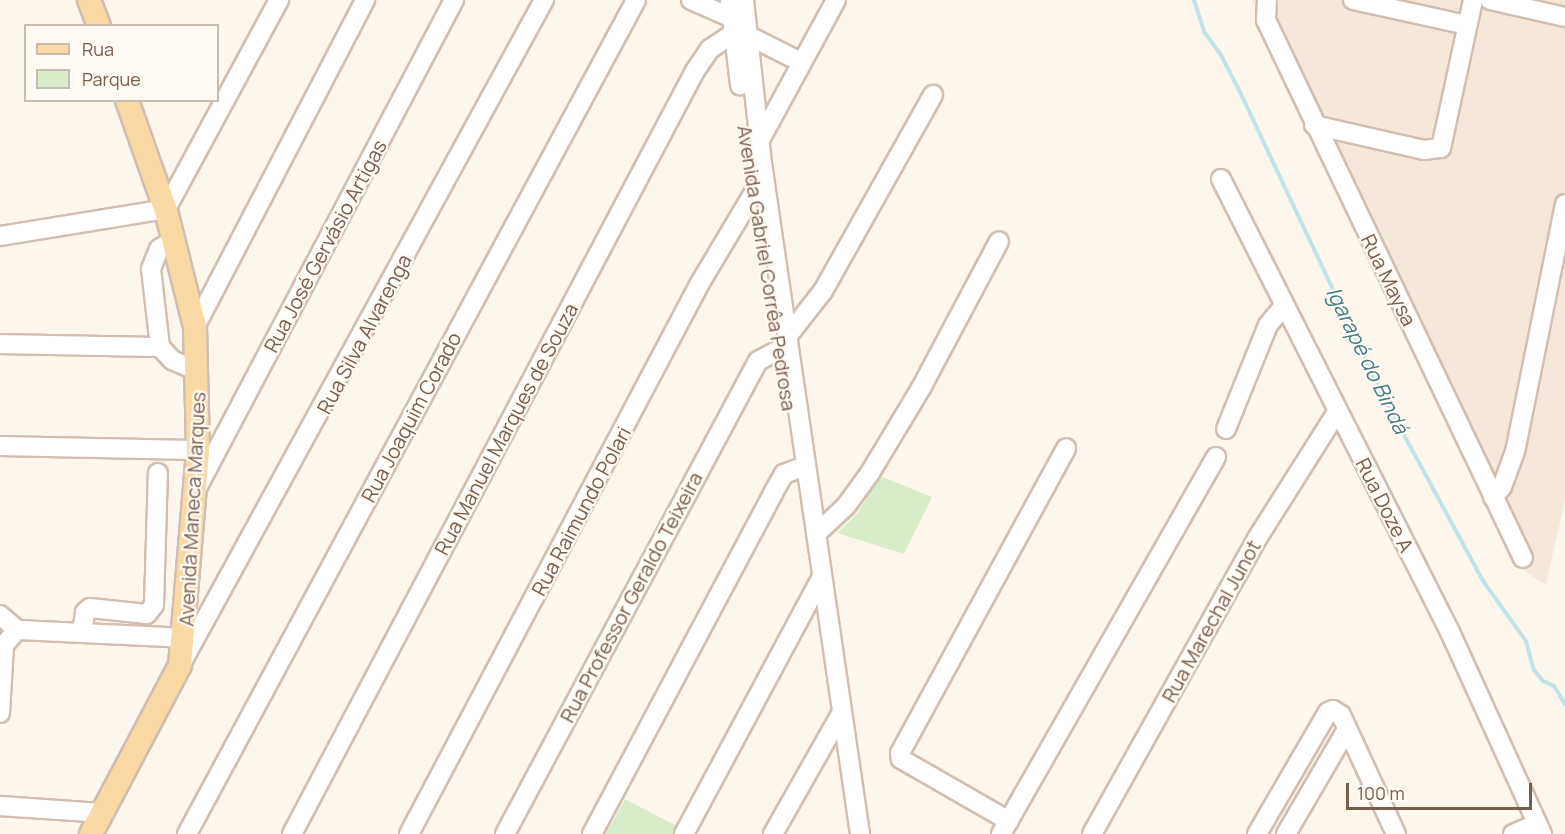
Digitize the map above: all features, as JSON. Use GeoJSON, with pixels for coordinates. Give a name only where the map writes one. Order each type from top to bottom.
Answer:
{"type":"FeatureCollection","features":[{"type":"Feature","properties":{"kind":"main road"},"geometry":{"type":"LineString","coordinates":[[89,0],[98,24]]}},
{"type":"Feature","properties":{"kind":"main road","name":"Avenida Maneca Marques"},"geometry":{"type":"LineString","coordinates":[[91,834],[180,665],[185,638],[198,450],[198,371],[195,327],[175,239],[128,102]]}},
{"type":"Feature","properties":{"kind":"street"},"geometry":{"type":"LineString","coordinates":[[0,236],[166,209],[279,0]]}},
{"type":"Feature","properties":{"kind":"street"},"geometry":{"type":"LineString","coordinates":[[195,327],[364,0]]}},
{"type":"Feature","properties":{"kind":"street","name":"Rua José Gervásio Artigas"},"geometry":{"type":"LineString","coordinates":[[195,492],[454,0]]}},
{"type":"Feature","properties":{"kind":"street","name":"Rua Silva Alvarenga"},"geometry":{"type":"LineString","coordinates":[[180,665],[544,0]]}},
{"type":"Feature","properties":{"kind":"street","name":"Rua Joaquim Corado"},"geometry":{"type":"LineString","coordinates":[[187,834],[636,0]]}},
{"type":"Feature","properties":{"kind":"street"},"geometry":{"type":"LineString","coordinates":[[691,0],[734,21],[801,62]]}},
{"type":"Feature","properties":{"kind":"street","name":"Avenida Gabriel Corrêa Pedrosa"},"geometry":{"type":"LineString","coordinates":[[744,0],[734,21],[756,189],[816,534],[860,834]]}},
{"type":"Feature","properties":{"kind":"street"},"geometry":{"type":"LineString","coordinates":[[760,140],[836,0]]}},
{"type":"Feature","properties":{"kind":"street","name":"Rua Maysa"},"geometry":{"type":"LineString","coordinates":[[1267,0],[1266,20],[1314,125],[1523,558]]}},
{"type":"Feature","properties":{"kind":"street"},"geometry":{"type":"LineString","coordinates":[[1353,0],[1467,25]]}},
{"type":"Feature","properties":{"kind":"street"},"geometry":{"type":"LineString","coordinates":[[1314,125],[1433,151],[1445,139],[1473,0]]}},
{"type":"Feature","properties":{"kind":"street"},"geometry":{"type":"LineString","coordinates":[[1490,0],[1565,17]]}},
{"type":"Feature","properties":{"kind":"street","name":"Avenida Gabriel Corrêa Pedrosa"},"geometry":{"type":"LineString","coordinates":[[734,21],[760,140],[783,343],[791,472],[816,534]]}},
{"type":"Feature","properties":{"kind":"street","name":"Rua Manuel Marques de Souza"},"geometry":{"type":"LineString","coordinates":[[292,834],[695,71],[734,21]]}},
{"type":"Feature","properties":{"kind":"street"},"geometry":{"type":"LineString","coordinates":[[783,343],[823,291],[933,96]]}},
{"type":"Feature","properties":{"kind":"street","name":"Rua Doze A"},"geometry":{"type":"LineString","coordinates":[[1221,179],[1283,307],[1450,632],[1539,829]]}},
{"type":"Feature","properties":{"kind":"street","name":"Rua Raimundo Polari"},"geometry":{"type":"LineString","coordinates":[[409,834],[703,278],[756,189]]}},
{"type":"Feature","properties":{"kind":"street"},"geometry":{"type":"LineString","coordinates":[[1493,497],[1502,487],[1515,452],[1565,204]]}},
{"type":"Feature","properties":{"kind":"street"},"geometry":{"type":"LineString","coordinates":[[175,239],[159,249],[151,269],[160,347],[172,360],[198,371]]}},
{"type":"Feature","properties":{"kind":"street"},"geometry":{"type":"LineString","coordinates":[[816,534],[846,506],[870,473],[921,388],[999,241]]}},
{"type":"Feature","properties":{"kind":"street"},"geometry":{"type":"LineString","coordinates":[[1226,429],[1268,325],[1283,307]]}},
{"type":"Feature","properties":{"kind":"street","name":"Rua Professor Geraldo Teixeira"},"geometry":{"type":"LineString","coordinates":[[505,834],[758,361],[783,343]]}},
{"type":"Feature","properties":{"kind":"street"},"geometry":{"type":"LineString","coordinates":[[0,344],[160,347]]}},
{"type":"Feature","properties":{"kind":"street","name":"Rua Marechal Junot"},"geometry":{"type":"LineString","coordinates":[[1092,834],[1258,537],[1337,412]]}},
{"type":"Feature","properties":{"kind":"street"},"geometry":{"type":"LineString","coordinates":[[0,446],[198,450]]}},
{"type":"Feature","properties":{"kind":"street"},"geometry":{"type":"LineString","coordinates":[[1066,448],[901,748],[901,759],[1005,828],[1216,457]]}},
{"type":"Feature","properties":{"kind":"street"},"geometry":{"type":"LineString","coordinates":[[592,834],[791,472]]}},
{"type":"Feature","properties":{"kind":"street"},"geometry":{"type":"LineString","coordinates":[[82,632],[85,612],[90,608],[147,614],[154,605],[158,473]]}},
{"type":"Feature","properties":{"kind":"street"},"geometry":{"type":"LineString","coordinates":[[684,834],[821,579]]}},
{"type":"Feature","properties":{"kind":"street"},"geometry":{"type":"LineString","coordinates":[[0,615],[17,630],[185,638]]}},
{"type":"Feature","properties":{"kind":"street"},"geometry":{"type":"LineString","coordinates":[[0,713],[4,645],[17,630]]}},
{"type":"Feature","properties":{"kind":"street"},"geometry":{"type":"LineString","coordinates":[[1257,834],[1328,712],[1333,710],[1344,722],[1396,834]]}},
{"type":"Feature","properties":{"kind":"street"},"geometry":{"type":"LineString","coordinates":[[773,834],[842,712]]}},
{"type":"Feature","properties":{"kind":"street"},"geometry":{"type":"LineString","coordinates":[[1286,834],[1344,722]]}},
{"type":"Feature","properties":{"kind":"street"},"geometry":{"type":"LineString","coordinates":[[0,806],[103,813]]}},
{"type":"Feature","properties":{"kind":"street"},"geometry":{"type":"LineString","coordinates":[[1513,834],[1539,829]]}},
{"type":"Feature","properties":{"kind":"shaded area"},"geometry":{"type":"Polygon","coordinates":[[[1252,0],[1565,0],[1565,500],[1546,585],[1517,566],[1252,0]]]}},
{"type":"Feature","properties":{"kind":"green space"},"geometry":{"type":"Polygon","coordinates":[[[880,476],[932,497],[904,554],[837,533],[857,514],[880,476]]]}},
{"type":"Feature","properties":{"kind":"green space"},"geometry":{"type":"Polygon","coordinates":[[[625,799],[684,830],[682,834],[606,834],[625,799]]]}},
{"type":"Feature","properties":{"kind":"waterway","name":"Igarapé do Bindá"},"geometry":{"type":"LineString","coordinates":[[1194,0],[1205,33],[1221,55],[1240,92],[1383,396],[1483,581],[1526,641],[1534,670],[1543,681],[1554,686],[1565,704]]}}]}
